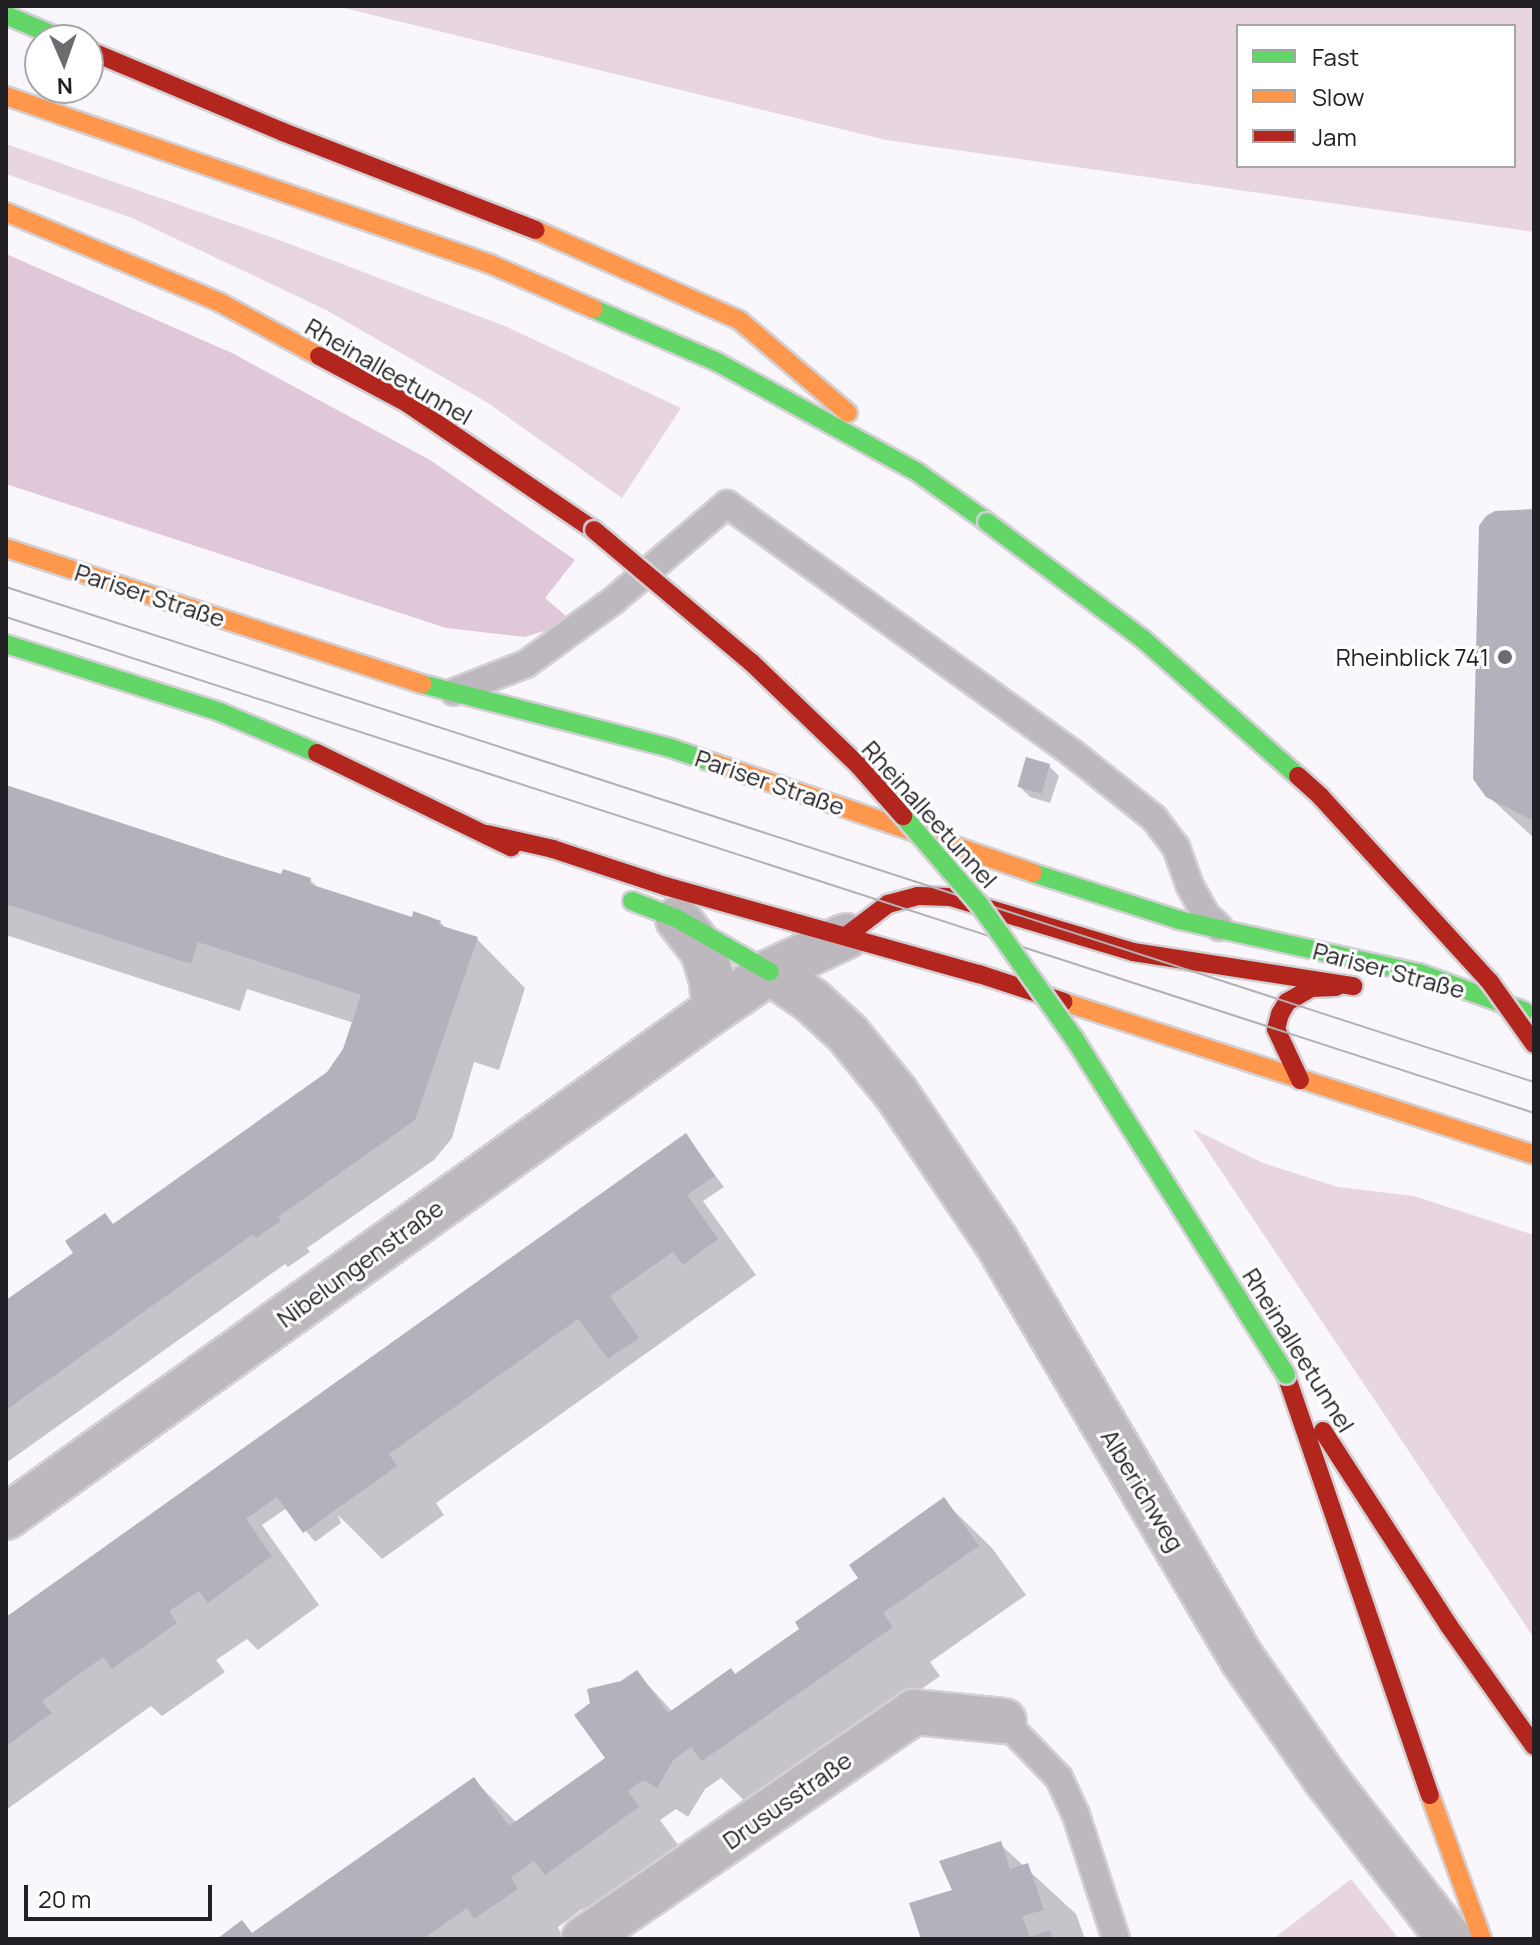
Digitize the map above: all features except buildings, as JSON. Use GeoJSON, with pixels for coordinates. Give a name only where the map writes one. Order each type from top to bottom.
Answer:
{"type":"FeatureCollection","features":[{"type":"Feature","properties":{"kind":"main road"},"geometry":{"type":"LineString","coordinates":[[6,15],[27,24]]}},
{"type":"Feature","properties":{"kind":"main road"},"geometry":{"type":"LineString","coordinates":[[104,57],[283,132],[558,239],[739,320],[917,472],[1143,639],[1321,797],[1490,982],[1534,1044]]}},
{"type":"Feature","properties":{"kind":"main road"},"geometry":{"type":"LineString","coordinates":[[6,96],[490,264],[717,362],[917,472]]}},
{"type":"Feature","properties":{"kind":"main road","name":"Rheinalleetunnel"},"geometry":{"type":"LineString","coordinates":[[6,212],[219,302],[407,403],[594,530],[751,662],[851,758],[979,904],[1074,1038],[1286,1375],[1449,1626],[1534,1746]]}},
{"type":"Feature","properties":{"kind":"main road","name":"Pariser Straße"},"geometry":{"type":"LineString","coordinates":[[6,548],[451,693],[671,748],[1026,871],[1224,932],[1419,973],[1534,1015]]}},
{"type":"Feature","properties":{"kind":"main road"},"geometry":{"type":"LineString","coordinates":[[6,644],[220,712],[349,767],[487,834],[550,870]]}},
{"type":"Feature","properties":{"kind":"main road"},"geometry":{"type":"LineString","coordinates":[[487,834],[553,849],[665,886],[979,974],[1534,1155]]}},
{"type":"Feature","properties":{"kind":"main road"},"geometry":{"type":"LineString","coordinates":[[615,895],[678,919],[770,972]]}},
{"type":"Feature","properties":{"kind":"main road","name":"Pariser Straße"},"geometry":{"type":"LineString","coordinates":[[846,936],[888,904],[918,896],[950,897],[1133,952],[1362,988],[1311,988],[1287,1002],[1276,1029],[1300,1080]]}},
{"type":"Feature","properties":{"kind":"main road"},"geometry":{"type":"LineString","coordinates":[[1506,1036],[1534,1044]]}},
{"type":"Feature","properties":{"kind":"main road"},"geometry":{"type":"LineString","coordinates":[[1286,1375],[1384,1666],[1482,1939]]}},
{"type":"Feature","properties":{"kind":"street"},"geometry":{"type":"LineString","coordinates":[[678,919],[703,951],[712,980],[714,1010]]}},
{"type":"Feature","properties":{"kind":"street","name":"Pariser Straße"},"geometry":{"type":"LineString","coordinates":[[770,972],[846,936]]}},
{"type":"Feature","properties":{"kind":"street","name":"Alberichweg"},"geometry":{"type":"LineString","coordinates":[[846,936],[829,973],[832,1001],[847,1033]]}},
{"type":"Feature","properties":{"kind":"street","name":"Alberichweg"},"geometry":{"type":"LineString","coordinates":[[770,972],[812,1001],[847,1033],[896,1093],[996,1241],[1243,1660],[1325,1778],[1450,1939]]}},
{"type":"Feature","properties":{"kind":"street","name":"Nibelungenstraße"},"geometry":{"type":"LineString","coordinates":[[6,1517],[770,972]]}},
{"type":"Feature","properties":{"kind":"street","name":"Drususstraße"},"geometry":{"type":"LineString","coordinates":[[584,1939],[914,1712],[1004,1721]]}},
{"type":"Feature","properties":{"kind":"lane"},"geometry":{"type":"LineString","coordinates":[[451,693],[526,664],[614,600],[727,504],[1071,752],[1154,818],[1176,847],[1190,886],[1206,915],[1224,932]]}},
{"type":"Feature","properties":{"kind":"lane"},"geometry":{"type":"LineString","coordinates":[[1004,1721],[1059,1778],[1076,1815],[1116,1939]]}},
{"type":"Feature","properties":{"kind":"shaded area"},"geometry":{"type":"Polygon","coordinates":[[[336,6],[1534,6],[1534,232],[886,140],[336,6]]]}},
{"type":"Feature","properties":{"kind":"shaded area"},"geometry":{"type":"Polygon","coordinates":[[[6,144],[282,241],[507,327],[681,408],[622,498],[488,403],[326,310],[132,218],[6,174],[6,144]]]}},
{"type":"Feature","properties":{"kind":"shaded area"},"geometry":{"type":"Polygon","coordinates":[[[6,254],[232,353],[430,460],[575,560],[545,598],[573,622],[525,637],[446,628],[6,484],[6,254]]]}},
{"type":"Feature","properties":{"kind":"shaded area"},"geometry":{"type":"Polygon","coordinates":[[[1193,1129],[1263,1163],[1338,1187],[1414,1196],[1534,1235],[1534,1638],[1193,1129]]]}},
{"type":"Feature","properties":{"kind":"shaded area"},"geometry":{"type":"Polygon","coordinates":[[[1351,1879],[1399,1939],[1273,1939],[1351,1879]]]}},
{"type":"Feature","properties":{"kind":"tram line"},"geometry":{"type":"LineString","coordinates":[[6,587],[1534,1082]]}},
{"type":"Feature","properties":{"kind":"tram line"},"geometry":{"type":"LineString","coordinates":[[6,617],[1534,1113]]}},
{"type":"Feature","properties":{"kind":"traffic: fast"},"geometry":{"type":"LineString","coordinates":[[6,15],[27,24]]}},
{"type":"Feature","properties":{"kind":"traffic: fast"},"geometry":{"type":"LineString","coordinates":[[594,309],[717,362],[917,472],[987,522]]}},
{"type":"Feature","properties":{"kind":"traffic: fast"},"geometry":{"type":"LineString","coordinates":[[987,522],[1143,639],[1298,776]]}},
{"type":"Feature","properties":{"kind":"traffic: fast"},"geometry":{"type":"LineString","coordinates":[[6,644],[220,712],[317,753]]}},
{"type":"Feature","properties":{"kind":"traffic: fast"},"geometry":{"type":"LineString","coordinates":[[422,684],[671,748],[714,763]]}},
{"type":"Feature","properties":{"kind":"traffic: fast"},"geometry":{"type":"LineString","coordinates":[[903,816],[979,904],[1074,1038],[1286,1375]]}},
{"type":"Feature","properties":{"kind":"traffic: fast"},"geometry":{"type":"LineString","coordinates":[[1033,873],[1179,920],[1419,973],[1524,1011]]}},
{"type":"Feature","properties":{"kind":"traffic: fast"},"geometry":{"type":"LineString","coordinates":[[632,901],[678,919],[770,972]]}},
{"type":"Feature","properties":{"kind":"traffic: slow"},"geometry":{"type":"LineString","coordinates":[[6,96],[490,264],[594,309]]}},
{"type":"Feature","properties":{"kind":"traffic: slow"},"geometry":{"type":"LineString","coordinates":[[6,212],[219,302],[319,356]]}},
{"type":"Feature","properties":{"kind":"traffic: slow"},"geometry":{"type":"LineString","coordinates":[[536,230],[739,320],[848,413]]}},
{"type":"Feature","properties":{"kind":"traffic: slow"},"geometry":{"type":"LineString","coordinates":[[6,548],[422,684]]}},
{"type":"Feature","properties":{"kind":"traffic: slow"},"geometry":{"type":"LineString","coordinates":[[714,763],[1033,873]]}},
{"type":"Feature","properties":{"kind":"traffic: slow"},"geometry":{"type":"LineString","coordinates":[[1064,1002],[1534,1155]]}},
{"type":"Feature","properties":{"kind":"traffic: slow"},"geometry":{"type":"LineString","coordinates":[[1430,1795],[1482,1939]]}},
{"type":"Feature","properties":{"kind":"traffic: jam"},"geometry":{"type":"LineString","coordinates":[[104,57],[283,132],[536,230]]}},
{"type":"Feature","properties":{"kind":"traffic: jam"},"geometry":{"type":"LineString","coordinates":[[319,356],[407,403],[594,530]]}},
{"type":"Feature","properties":{"kind":"traffic: jam"},"geometry":{"type":"LineString","coordinates":[[594,530],[751,662],[859,766],[903,816]]}},
{"type":"Feature","properties":{"kind":"traffic: jam"},"geometry":{"type":"LineString","coordinates":[[317,753],[511,847]]}},
{"type":"Feature","properties":{"kind":"traffic: jam"},"geometry":{"type":"LineString","coordinates":[[1298,776],[1321,797],[1490,982],[1534,1044]]}},
{"type":"Feature","properties":{"kind":"traffic: jam"},"geometry":{"type":"LineString","coordinates":[[487,834],[553,849],[665,886],[979,974],[1064,1002]]}},
{"type":"Feature","properties":{"kind":"traffic: jam"},"geometry":{"type":"LineString","coordinates":[[846,936],[888,904],[918,896],[950,897],[1133,952],[1353,986]]}},
{"type":"Feature","properties":{"kind":"traffic: jam"},"geometry":{"type":"LineString","coordinates":[[1300,1080],[1276,1029],[1280,1014],[1287,1002],[1311,988],[1336,987]]}},
{"type":"Feature","properties":{"kind":"traffic: jam"},"geometry":{"type":"LineString","coordinates":[[1286,1375],[1430,1795]]}},
{"type":"Feature","properties":{"kind":"traffic: jam"},"geometry":{"type":"LineString","coordinates":[[1323,1431],[1449,1626],[1534,1746]]}},
{"type":"Feature","properties":{"kind":"place","name":"Rheinblick 741"},"geometry":{"type":"Point","coordinates":[1505,657]}}]}
